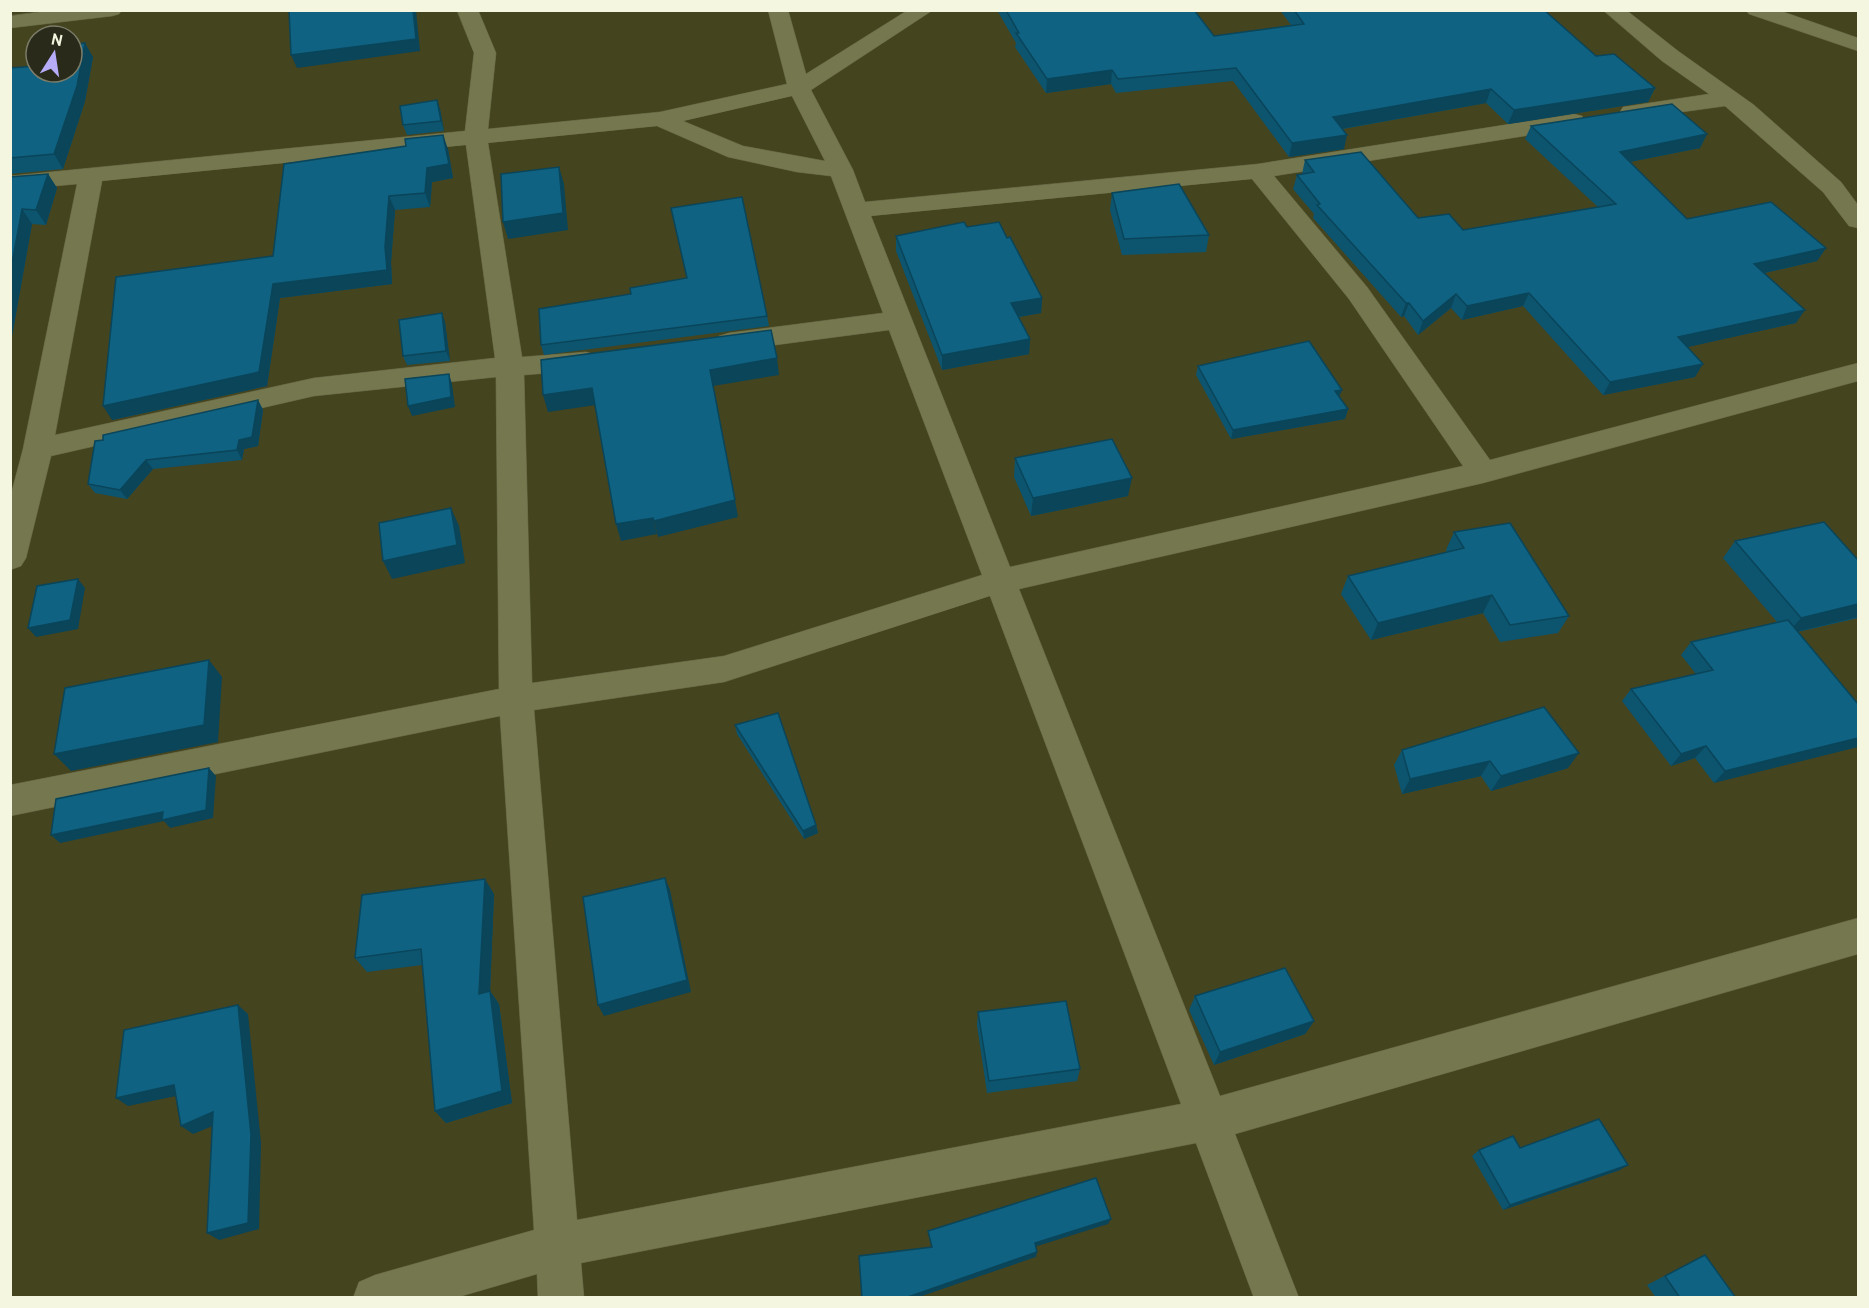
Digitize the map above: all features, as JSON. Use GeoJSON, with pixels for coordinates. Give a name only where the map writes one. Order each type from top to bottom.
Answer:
{"type":"FeatureCollection","features":[{"type":"Feature","properties":{"kind":"street"},"geometry":{"type":"LineString","coordinates":[[10,22],[112,10]]}},
{"type":"Feature","properties":{"kind":"street"},"geometry":{"type":"LineString","coordinates":[[467,10],[485,52],[476,137],[510,366],[516,699],[561,1298]]}},
{"type":"Feature","properties":{"kind":"street"},"geometry":{"type":"LineString","coordinates":[[778,10],[799,88],[842,170],[1277,1298]]}},
{"type":"Feature","properties":{"kind":"street"},"geometry":{"type":"LineString","coordinates":[[10,183],[660,119],[799,88],[923,10]]}},
{"type":"Feature","properties":{"kind":"street"},"geometry":{"type":"LineString","coordinates":[[1613,10],[1670,56],[1731,98],[1832,188],[1858,205]]}},
{"type":"Feature","properties":{"kind":"street"},"geometry":{"type":"LineString","coordinates":[[1756,10],[1858,45]]}},
{"type":"Feature","properties":{"kind":"street"},"geometry":{"type":"LineString","coordinates":[[856,210],[1258,171],[1731,98]]}},
{"type":"Feature","properties":{"kind":"street"},"geometry":{"type":"LineString","coordinates":[[660,119],[736,152],[798,165],[842,170]]}},
{"type":"Feature","properties":{"kind":"street"},"geometry":{"type":"LineString","coordinates":[[1258,171],[1358,293],[1483,472]]}},
{"type":"Feature","properties":{"kind":"street"},"geometry":{"type":"LineString","coordinates":[[10,558],[38,449],[91,175]]}},
{"type":"Feature","properties":{"kind":"street"},"geometry":{"type":"LineString","coordinates":[[1832,188],[1858,221]]}},
{"type":"Feature","properties":{"kind":"street"},"geometry":{"type":"LineString","coordinates":[[698,346],[899,320]]}},
{"type":"Feature","properties":{"kind":"street"},"geometry":{"type":"LineString","coordinates":[[38,449],[314,387],[510,366],[545,366],[616,357]]}},
{"type":"Feature","properties":{"kind":"street"},"geometry":{"type":"LineString","coordinates":[[10,801],[516,699],[724,669],[1000,581],[1483,472],[1858,372]]}},
{"type":"Feature","properties":{"kind":"street"},"geometry":{"type":"LineString","coordinates":[[375,1298],[556,1246],[1209,1120],[1858,936]]}},
{"type":"Feature","properties":{"kind":"building"},"geometry":{"type":"Polygon","coordinates":[[[289,10],[413,10],[416,39],[291,55],[289,10]]]}},
{"type":"Feature","properties":{"kind":"building"},"geometry":{"type":"Polygon","coordinates":[[[1006,10],[1194,10],[1214,36],[1304,24],[1294,10],[1544,10],[1596,56],[1614,54],[1655,88],[1514,110],[1491,89],[1333,117],[1347,135],[1292,143],[1236,68],[1118,79],[1112,70],[1047,79],[1016,33],[1019,33],[1006,10]]]}},
{"type":"Feature","properties":{"kind":"building"},"geometry":{"type":"Polygon","coordinates":[[[24,67],[24,84],[77,84],[54,154],[10,158],[10,68],[24,67]]]}},
{"type":"Feature","properties":{"kind":"building"},"geometry":{"type":"Polygon","coordinates":[[[437,100],[441,121],[403,125],[400,106],[437,100]]]}},
{"type":"Feature","properties":{"kind":"building"},"geometry":{"type":"Polygon","coordinates":[[[1672,104],[1707,134],[1620,152],[1687,219],[1771,202],[1826,248],[1754,264],[1805,310],[1678,337],[1703,364],[1610,382],[1529,293],[1467,306],[1456,294],[1423,321],[1409,303],[1406,303],[1317,205],[1320,204],[1297,175],[1314,172],[1305,160],[1361,152],[1418,218],[1449,214],[1463,230],[1616,204],[1531,126],[1672,104]]]}},
{"type":"Feature","properties":{"kind":"building"},"geometry":{"type":"Polygon","coordinates":[[[443,135],[449,164],[427,168],[425,193],[389,196],[385,247],[387,270],[273,284],[259,372],[103,406],[116,277],[273,256],[284,164],[406,146],[405,139],[443,135]]]}},
{"type":"Feature","properties":{"kind":"building"},"geometry":{"type":"Polygon","coordinates":[[[559,167],[563,213],[503,222],[501,174],[559,167]]]}},
{"type":"Feature","properties":{"kind":"building"},"geometry":{"type":"Polygon","coordinates":[[[48,174],[36,210],[22,209],[10,274],[10,177],[48,174]]]}},
{"type":"Feature","properties":{"kind":"building"},"geometry":{"type":"Polygon","coordinates":[[[1179,184],[1209,235],[1124,239],[1112,193],[1179,184]]]}},
{"type":"Feature","properties":{"kind":"building"},"geometry":{"type":"Polygon","coordinates":[[[742,197],[767,316],[541,345],[539,309],[631,294],[630,288],[687,278],[671,208],[742,197]]]}},
{"type":"Feature","properties":{"kind":"building"},"geometry":{"type":"Polygon","coordinates":[[[964,222],[967,227],[999,222],[1007,238],[1010,237],[1042,298],[1011,303],[1030,339],[942,355],[896,236],[964,222]]]}},
{"type":"Feature","properties":{"kind":"building"},"geometry":{"type":"Polygon","coordinates":[[[442,313],[446,351],[403,356],[399,320],[442,313]]]}},
{"type":"Feature","properties":{"kind":"building"},"geometry":{"type":"Polygon","coordinates":[[[771,330],[777,358],[710,370],[735,500],[654,521],[653,518],[616,524],[592,388],[543,395],[541,360],[771,330]]]}},
{"type":"Feature","properties":{"kind":"building"},"geometry":{"type":"Polygon","coordinates":[[[1309,341],[1342,390],[1335,391],[1348,409],[1233,430],[1198,366],[1309,341]]]}},
{"type":"Feature","properties":{"kind":"building"},"geometry":{"type":"Polygon","coordinates":[[[449,374],[451,397],[408,406],[405,379],[449,374]]]}},
{"type":"Feature","properties":{"kind":"building"},"geometry":{"type":"Polygon","coordinates":[[[258,400],[252,437],[239,440],[237,450],[146,460],[120,490],[88,484],[95,441],[103,440],[103,435],[258,400]]]}},
{"type":"Feature","properties":{"kind":"building"},"geometry":{"type":"Polygon","coordinates":[[[1112,439],[1132,478],[1033,498],[1015,458],[1112,439]]]}},
{"type":"Feature","properties":{"kind":"building"},"geometry":{"type":"Polygon","coordinates":[[[451,508],[457,545],[383,561],[379,523],[451,508]]]}},
{"type":"Feature","properties":{"kind":"building"},"geometry":{"type":"Polygon","coordinates":[[[1824,522],[1858,560],[1858,604],[1801,618],[1735,541],[1824,522]]]}},
{"type":"Feature","properties":{"kind":"building"},"geometry":{"type":"Polygon","coordinates":[[[1510,523],[1569,616],[1510,625],[1492,595],[1378,623],[1348,576],[1464,548],[1454,532],[1510,523]]]}},
{"type":"Feature","properties":{"kind":"building"},"geometry":{"type":"Polygon","coordinates":[[[78,579],[70,620],[28,628],[37,586],[78,579]]]}},
{"type":"Feature","properties":{"kind":"building"},"geometry":{"type":"Polygon","coordinates":[[[1788,620],[1858,704],[1858,738],[1725,771],[1706,746],[1681,754],[1631,689],[1713,670],[1691,642],[1788,620]]]}},
{"type":"Feature","properties":{"kind":"building"},"geometry":{"type":"Polygon","coordinates":[[[209,660],[204,725],[54,754],[65,688],[209,660]]]}},
{"type":"Feature","properties":{"kind":"building"},"geometry":{"type":"Polygon","coordinates":[[[1544,707],[1579,753],[1501,776],[1490,761],[1410,779],[1402,750],[1544,707]]]}},
{"type":"Feature","properties":{"kind":"building"},"geometry":{"type":"Polygon","coordinates":[[[778,713],[816,825],[803,831],[735,725],[778,713]]]}},
{"type":"Feature","properties":{"kind":"building"},"geometry":{"type":"Polygon","coordinates":[[[209,768],[206,810],[162,820],[163,812],[51,835],[56,799],[209,768]]]}},
{"type":"Feature","properties":{"kind":"building"},"geometry":{"type":"Polygon","coordinates":[[[665,878],[687,980],[598,1005],[583,897],[665,878]]]}},
{"type":"Feature","properties":{"kind":"building"},"geometry":{"type":"Polygon","coordinates":[[[485,879],[479,994],[490,991],[502,1091],[435,1111],[421,949],[355,958],[362,895],[485,879]]]}},
{"type":"Feature","properties":{"kind":"building"},"geometry":{"type":"Polygon","coordinates":[[[1285,968],[1314,1021],[1220,1052],[1195,996],[1285,968]]]}},
{"type":"Feature","properties":{"kind":"building"},"geometry":{"type":"Polygon","coordinates":[[[1066,1001],[1080,1069],[989,1081],[978,1012],[1066,1001]]]}},
{"type":"Feature","properties":{"kind":"building"},"geometry":{"type":"Polygon","coordinates":[[[238,1005],[251,1135],[248,1223],[207,1233],[213,1112],[181,1126],[174,1085],[116,1098],[124,1030],[238,1005]]]}},
{"type":"Feature","properties":{"kind":"building"},"geometry":{"type":"Polygon","coordinates":[[[1599,1119],[1628,1165],[1510,1205],[1479,1150],[1513,1136],[1520,1148],[1599,1119]]]}},
{"type":"Feature","properties":{"kind":"building"},"geometry":{"type":"Polygon","coordinates":[[[1096,1178],[1111,1219],[1035,1243],[1037,1252],[905,1298],[862,1298],[859,1256],[932,1247],[928,1231],[1096,1178]]]}},
{"type":"Feature","properties":{"kind":"building"},"geometry":{"type":"Polygon","coordinates":[[[1705,1255],[1736,1298],[1680,1298],[1665,1276],[1705,1255]]]}}]}
